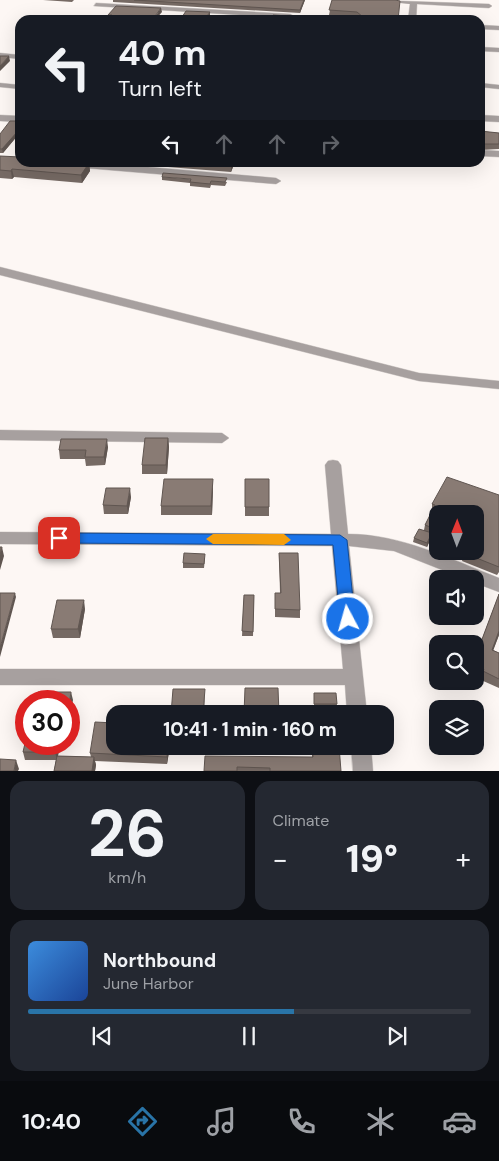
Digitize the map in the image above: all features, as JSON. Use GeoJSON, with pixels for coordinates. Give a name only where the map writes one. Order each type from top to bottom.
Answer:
{"type":"FeatureCollection","features":[{"type":"Feature","properties":{"kind":"street"},"geometry":{"type":"LineString","coordinates":[[376,0],[489,6]]}},
{"type":"Feature","properties":{"kind":"street"},"geometry":{"type":"LineString","coordinates":[[412,15],[413,1]]}},
{"type":"Feature","properties":{"kind":"street"},"geometry":{"type":"LineString","coordinates":[[96,5],[265,15]]}},
{"type":"Feature","properties":{"kind":"street"},"geometry":{"type":"LineString","coordinates":[[485,27],[499,28]]}},
{"type":"Feature","properties":{"kind":"street"},"geometry":{"type":"LineString","coordinates":[[485,49],[497,50]]}},
{"type":"Feature","properties":{"kind":"street"},"geometry":{"type":"LineString","coordinates":[[0,55],[15,56]]}},
{"type":"Feature","properties":{"kind":"street"},"geometry":{"type":"LineString","coordinates":[[0,85],[15,86]]}},
{"type":"Feature","properties":{"kind":"street"},"geometry":{"type":"LineString","coordinates":[[485,86],[499,87]]}},
{"type":"Feature","properties":{"kind":"street"},"geometry":{"type":"LineString","coordinates":[[0,118],[15,119]]}},
{"type":"Feature","properties":{"kind":"street"},"geometry":{"type":"LineString","coordinates":[[485,118],[499,119]]}},
{"type":"Feature","properties":{"kind":"street"},"geometry":{"type":"LineString","coordinates":[[485,153],[499,154]]}},
{"type":"Feature","properties":{"kind":"street"},"geometry":{"type":"LineString","coordinates":[[109,167],[276,181]]}},
{"type":"Feature","properties":{"kind":"street"},"geometry":{"type":"LineString","coordinates":[[0,271],[419,377],[499,386]]}},
{"type":"Feature","properties":{"kind":"street"},"geometry":{"type":"LineString","coordinates":[[0,435],[222,438]]}},
{"type":"Feature","properties":{"kind":"street"},"geometry":{"type":"LineString","coordinates":[[332,465],[356,705]]}},
{"type":"Feature","properties":{"kind":"street"},"geometry":{"type":"LineString","coordinates":[[0,538],[366,540],[396,545],[499,585]]}},
{"type":"Feature","properties":{"kind":"street"},"geometry":{"type":"LineString","coordinates":[[0,677],[354,678]]}},
{"type":"Feature","properties":{"kind":"street"},"geometry":{"type":"LineString","coordinates":[[362,755],[363,771]]}},
{"type":"Feature","properties":{"kind":"building"},"geometry":{"type":"Polygon","coordinates":[[[134,0],[304,0],[300,10],[134,0]]]}},
{"type":"Feature","properties":{"kind":"building"},"geometry":{"type":"Polygon","coordinates":[[[332,0],[400,1],[399,15],[361,15],[357,12],[329,10],[332,0]]]}},
{"type":"Feature","properties":{"kind":"building"},"geometry":{"type":"Polygon","coordinates":[[[116,6],[161,8],[156,15],[108,15],[116,6]]]}},
{"type":"Feature","properties":{"kind":"building"},"geometry":{"type":"Polygon","coordinates":[[[186,11],[210,12],[208,15],[183,15],[186,11]]]}},
{"type":"Feature","properties":{"kind":"building"},"geometry":{"type":"Polygon","coordinates":[[[0,56],[9,56],[0,66],[0,56]]]}},
{"type":"Feature","properties":{"kind":"building"},"geometry":{"type":"Polygon","coordinates":[[[10,121],[15,121],[15,134],[2,149],[0,149],[0,134],[10,121]]]}},
{"type":"Feature","properties":{"kind":"building"},"geometry":{"type":"Polygon","coordinates":[[[485,132],[499,133],[499,144],[485,144],[485,132]]]}},
{"type":"Feature","properties":{"kind":"building"},"geometry":{"type":"Polygon","coordinates":[[[0,156],[15,157],[15,167],[86,167],[81,175],[12,169],[11,171],[0,170],[0,156]]]}},
{"type":"Feature","properties":{"kind":"building"},"geometry":{"type":"Polygon","coordinates":[[[163,173],[227,178],[225,182],[211,181],[210,184],[190,182],[191,179],[162,177],[163,173]]]}},
{"type":"Feature","properties":{"kind":"building"},"geometry":{"type":"Polygon","coordinates":[[[145,438],[168,438],[166,465],[142,465],[145,438]]]}},
{"type":"Feature","properties":{"kind":"building"},"geometry":{"type":"Polygon","coordinates":[[[61,439],[107,439],[104,457],[85,457],[86,450],[59,450],[61,439]]]}},
{"type":"Feature","properties":{"kind":"building"},"geometry":{"type":"Polygon","coordinates":[[[447,477],[499,495],[499,567],[482,560],[484,560],[484,505],[432,504],[447,477]]]}},
{"type":"Feature","properties":{"kind":"building"},"geometry":{"type":"Polygon","coordinates":[[[164,479],[213,479],[211,506],[161,506],[164,479]]]}},
{"type":"Feature","properties":{"kind":"building"},"geometry":{"type":"Polygon","coordinates":[[[245,479],[269,479],[269,507],[245,507],[245,479]]]}},
{"type":"Feature","properties":{"kind":"building"},"geometry":{"type":"Polygon","coordinates":[[[106,488],[130,488],[127,506],[103,505],[106,488]]]}},
{"type":"Feature","properties":{"kind":"building"},"geometry":{"type":"Polygon","coordinates":[[[429,517],[429,527],[425,525],[429,517]]]}},
{"type":"Feature","properties":{"kind":"building"},"geometry":{"type":"Polygon","coordinates":[[[419,529],[429,532],[427,543],[414,538],[419,529]]]}},
{"type":"Feature","properties":{"kind":"building"},"geometry":{"type":"Polygon","coordinates":[[[184,553],[205,554],[204,564],[183,563],[184,553]]]}},
{"type":"Feature","properties":{"kind":"building"},"geometry":{"type":"Polygon","coordinates":[[[279,553],[298,553],[300,610],[275,609],[275,593],[281,593],[279,553]]]}},
{"type":"Feature","properties":{"kind":"building"},"geometry":{"type":"Polygon","coordinates":[[[0,593],[15,593],[0,648],[0,593]]]}},
{"type":"Feature","properties":{"kind":"building"},"geometry":{"type":"Polygon","coordinates":[[[499,594],[499,631],[492,650],[499,653],[499,679],[484,672],[484,635],[499,594]]]}},
{"type":"Feature","properties":{"kind":"building"},"geometry":{"type":"Polygon","coordinates":[[[244,595],[254,595],[253,632],[242,631],[244,595]]]}},
{"type":"Feature","properties":{"kind":"building"},"geometry":{"type":"Polygon","coordinates":[[[57,600],[84,600],[78,629],[51,629],[57,600]]]}},
{"type":"Feature","properties":{"kind":"building"},"geometry":{"type":"Polygon","coordinates":[[[245,688],[278,688],[279,705],[244,705],[245,688]]]}},
{"type":"Feature","properties":{"kind":"building"},"geometry":{"type":"Polygon","coordinates":[[[173,689],[205,689],[204,705],[172,705],[173,689]]]}},
{"type":"Feature","properties":{"kind":"building"},"geometry":{"type":"Polygon","coordinates":[[[314,693],[336,693],[337,704],[314,704],[314,693]]]}},
{"type":"Feature","properties":{"kind":"building"},"geometry":{"type":"Polygon","coordinates":[[[95,722],[106,723],[106,754],[90,753],[95,722]]]}},
{"type":"Feature","properties":{"kind":"building"},"geometry":{"type":"Polygon","coordinates":[[[128,755],[167,755],[167,757],[128,755]]]}},
{"type":"Feature","properties":{"kind":"building"},"geometry":{"type":"Polygon","coordinates":[[[313,755],[340,755],[341,771],[270,771],[270,768],[237,767],[237,771],[204,771],[205,756],[313,757],[313,755]]]}},
{"type":"Feature","properties":{"kind":"building"},"geometry":{"type":"Polygon","coordinates":[[[57,756],[94,757],[92,771],[54,771],[57,756]]]}},
{"type":"Feature","properties":{"kind":"building"},"geometry":{"type":"Polygon","coordinates":[[[0,759],[16,760],[14,771],[0,771],[0,759]]]}},
{"type":"Feature","properties":{"kind":"slow traffic"},"geometry":{"type":"LineString","coordinates":[[213,539],[284,540]]}},
{"type":"Feature","properties":{"kind":"route"},"geometry":{"type":"LineString","coordinates":[[59,538],[340,540],[348,619]]}}]}
